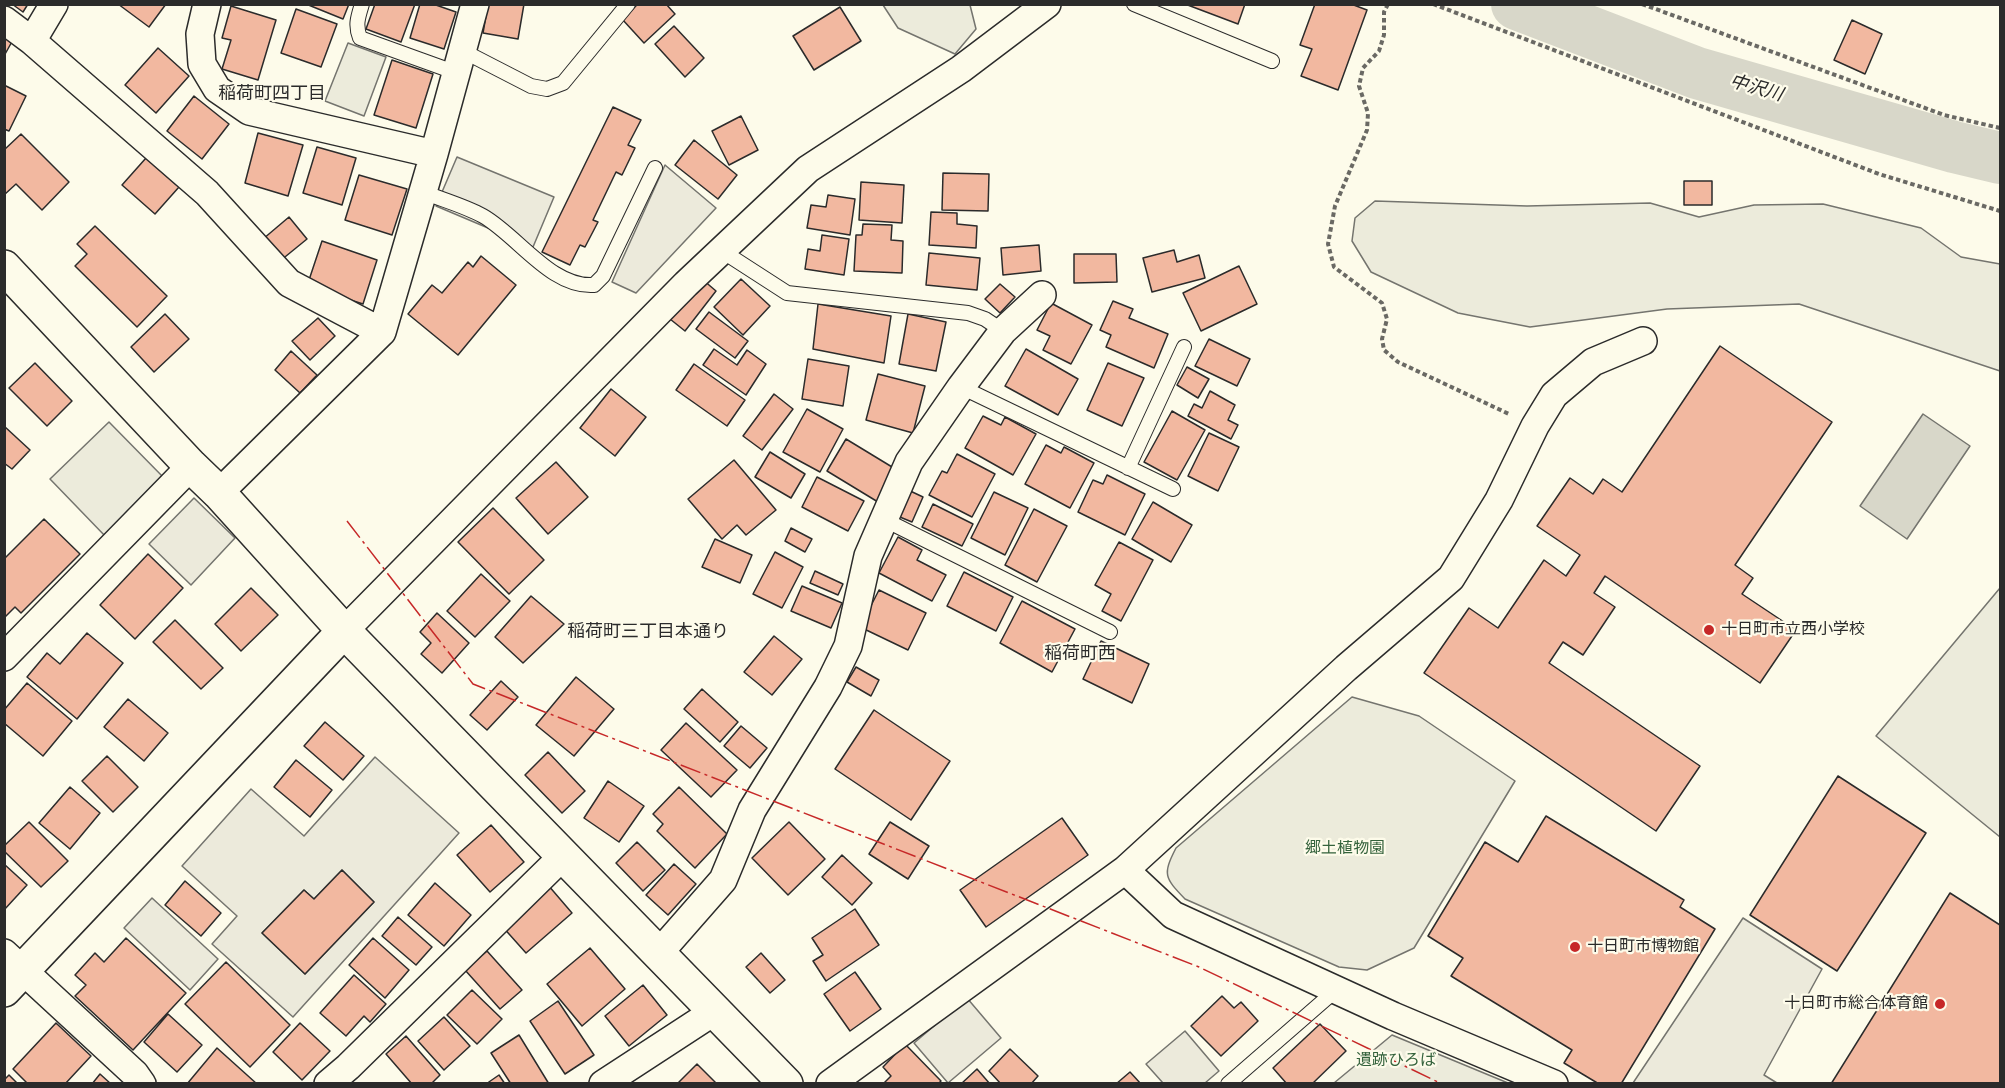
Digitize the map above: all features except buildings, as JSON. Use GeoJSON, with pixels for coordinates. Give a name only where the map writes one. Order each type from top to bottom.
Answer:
{"type":"FeatureCollection","features":[{"type":"Feature","properties":{"kind":"street"},"geometry":{"type":"LineString","coordinates":[[32,41],[54,4]]}},
{"type":"Feature","properties":{"kind":"street"},"geometry":{"type":"LineString","coordinates":[[207,4],[200,34],[202,64],[217,89],[249,111],[434,154]]}},
{"type":"Feature","properties":{"kind":"street"},"geometry":{"type":"LineString","coordinates":[[219,493],[382,332],[476,4]]}},
{"type":"Feature","properties":{"kind":"street"},"geometry":{"type":"LineString","coordinates":[[142,1083],[135,1074],[11,971],[686,284],[808,169],[961,69],[1047,4]]}},
{"type":"Feature","properties":{"kind":"street"},"geometry":{"type":"LineString","coordinates":[[4,20],[32,41],[207,193],[289,283],[382,332]]}},
{"type":"Feature","properties":{"kind":"street"},"geometry":{"type":"LineString","coordinates":[[4,267],[219,493],[344,631],[786,1083]]}},
{"type":"Feature","properties":{"kind":"street"},"geometry":{"type":"LineString","coordinates":[[659,953],[723,880],[752,810],[828,687],[848,646],[868,556],[909,462],[960,387],[1003,331],[1042,295]]}},
{"type":"Feature","properties":{"kind":"street"},"geometry":{"type":"LineString","coordinates":[[830,1083],[1125,870],[1346,668],[1450,578],[1499,500],[1535,426],[1554,395],[1593,362],[1643,341]]}},
{"type":"Feature","properties":{"kind":"street"},"geometry":{"type":"LineString","coordinates":[[4,657],[191,466]]}},
{"type":"Feature","properties":{"kind":"street"},"geometry":{"type":"LineString","coordinates":[[328,1083],[348,1067],[564,855]]}},
{"type":"Feature","properties":{"kind":"street"},"geometry":{"type":"LineString","coordinates":[[1125,870],[1173,915],[1336,990],[1554,1083]]}},
{"type":"Feature","properties":{"kind":"street"},"geometry":{"type":"LineString","coordinates":[[603,1083],[715,1011]]}},
{"type":"Feature","properties":{"kind":"lane"},"geometry":{"type":"LineString","coordinates":[[362,4],[357,20],[360,38],[460,62],[531,86],[547,89],[563,82],[628,4]]}},
{"type":"Feature","properties":{"kind":"lane"},"geometry":{"type":"LineString","coordinates":[[1134,4],[1272,61]]}},
{"type":"Feature","properties":{"kind":"lane"},"geometry":{"type":"LineString","coordinates":[[423,192],[481,215],[498,225],[521,248],[563,278],[581,286],[594,285],[603,276],[655,168]]}},
{"type":"Feature","properties":{"kind":"lane"},"geometry":{"type":"LineString","coordinates":[[722,251],[787,293],[968,314],[985,319],[1003,331]]}},
{"type":"Feature","properties":{"kind":"lane"},"geometry":{"type":"LineString","coordinates":[[1128,468],[1184,347]]}},
{"type":"Feature","properties":{"kind":"lane"},"geometry":{"type":"LineString","coordinates":[[960,387],[1173,489]]}},
{"type":"Feature","properties":{"kind":"lane"},"geometry":{"type":"LineString","coordinates":[[883,519],[1110,632]]}},
{"type":"Feature","properties":{"kind":"lane"},"geometry":{"type":"LineString","coordinates":[[1228,1083],[1336,990]]}},
{"type":"Feature","properties":{"kind":"path"},"geometry":{"type":"LineString","coordinates":[[1388,4],[1384,12],[1384,35],[1379,51],[1363,68],[1359,86],[1368,113],[1367,130],[1335,206],[1328,244],[1334,267],[1382,303],[1387,320],[1382,339],[1384,350],[1398,362],[1535,426]]}},
{"type":"Feature","properties":{"kind":"path"},"geometry":{"type":"LineString","coordinates":[[1433,4],[1879,174],[2001,211]]}},
{"type":"Feature","properties":{"kind":"path"},"geometry":{"type":"LineString","coordinates":[[1641,4],[1944,115],[2001,128]]}},
{"type":"Feature","properties":{"kind":"green space"},"geometry":{"type":"Polygon","coordinates":[[[883,5],[970,5],[976,29],[955,54],[898,28],[883,5]]]}},
{"type":"Feature","properties":{"kind":"green space"},"geometry":{"type":"Polygon","coordinates":[[[348,43],[386,57],[364,116],[325,101],[348,43]]]}},
{"type":"Feature","properties":{"kind":"green space"},"geometry":{"type":"Polygon","coordinates":[[[1375,201],[1527,206],[1650,203],[1699,217],[1754,205],[1823,204],[1921,228],[1961,257],[2000,264],[2000,371],[1799,304],[1667,309],[1530,327],[1458,313],[1371,272],[1352,241],[1355,218],[1375,201]]]}},
{"type":"Feature","properties":{"kind":"green space"},"geometry":{"type":"Polygon","coordinates":[[[109,422],[165,479],[106,537],[50,479],[109,422]]]}},
{"type":"Feature","properties":{"kind":"green space"},"geometry":{"type":"Polygon","coordinates":[[[2000,588],[2000,837],[1876,736],[2000,588]]]}},
{"type":"Feature","properties":{"kind":"green space","name":"郷土植物園"},"geometry":{"type":"Polygon","coordinates":[[[1352,697],[1419,716],[1515,781],[1414,948],[1367,970],[1339,967],[1185,899],[1173,886],[1167,870],[1176,848],[1352,697]]]}},
{"type":"Feature","properties":{"kind":"green space","name":"遺跡ひろば"},"geometry":{"type":"Polygon","coordinates":[[[1392,1035],[1508,1083],[1334,1083],[1392,1035]]]}},
{"type":"Feature","properties":{"kind":"shaded area"},"geometry":{"type":"Polygon","coordinates":[[[457,157],[554,197],[533,247],[436,206],[457,157]]]}},
{"type":"Feature","properties":{"kind":"shaded area"},"geometry":{"type":"Polygon","coordinates":[[[665,165],[716,208],[636,293],[612,282],[665,165]]]}},
{"type":"Feature","properties":{"kind":"shaded area"},"geometry":{"type":"Polygon","coordinates":[[[1923,414],[1970,446],[1907,539],[1860,506],[1923,414]]]}},
{"type":"Feature","properties":{"kind":"shaded area"},"geometry":{"type":"Polygon","coordinates":[[[194,498],[235,538],[191,585],[149,544],[194,498]]]}},
{"type":"Feature","properties":{"kind":"shaded area"},"geometry":{"type":"Polygon","coordinates":[[[375,757],[459,833],[293,1017],[212,944],[237,916],[182,866],[251,789],[304,836],[375,757]],[[342,870],[314,899],[304,890],[262,933],[305,974],[374,902],[342,870]]]}},
{"type":"Feature","properties":{"kind":"shaded area"},"geometry":{"type":"Polygon","coordinates":[[[152,898],[218,959],[190,990],[124,928],[152,898]]]}},
{"type":"Feature","properties":{"kind":"shaded area"},"geometry":{"type":"Polygon","coordinates":[[[1743,918],[1822,969],[1764,1075],[1777,1083],[1633,1083],[1743,918]]]}},
{"type":"Feature","properties":{"kind":"shaded area"},"geometry":{"type":"Polygon","coordinates":[[[967,998],[1001,1038],[948,1083],[914,1043],[967,998]]]}},
{"type":"Feature","properties":{"kind":"shaded area"},"geometry":{"type":"Polygon","coordinates":[[[1185,1031],[1219,1071],[1205,1083],[1163,1083],[1146,1064],[1185,1031]]]}},
{"type":"Feature","properties":{"kind":"waterway","name":"中沢川"},"geometry":{"type":"LineString","coordinates":[[1517,4],[1697,73],[1954,147],[2000,158]]}},
{"type":"Feature","properties":{"kind":"power"},"geometry":{"type":"LineString","coordinates":[[347,521],[473,684],[1199,967],[1442,1084]]}},
{"type":"Feature","properties":{"kind":"place","name":"十日町市立西小学校"},"geometry":{"type":"Point","coordinates":[1709,630]}},
{"type":"Feature","properties":{"kind":"place","name":"十日町市博物館"},"geometry":{"type":"Point","coordinates":[1575,947]}},
{"type":"Feature","properties":{"kind":"place","name":"十日町市総合体育館"},"geometry":{"type":"Point","coordinates":[1940,1004]}},
{"type":"Feature","properties":{"kind":"district","name":"稲荷町四丁目"},"geometry":{"type":"Point","coordinates":[272,95]}},
{"type":"Feature","properties":{"kind":"district","name":"稲荷町三丁目本通り"},"geometry":{"type":"Point","coordinates":[648,633]}},
{"type":"Feature","properties":{"kind":"district","name":"稲荷町西"},"geometry":{"type":"Point","coordinates":[1080,655]}}]}
